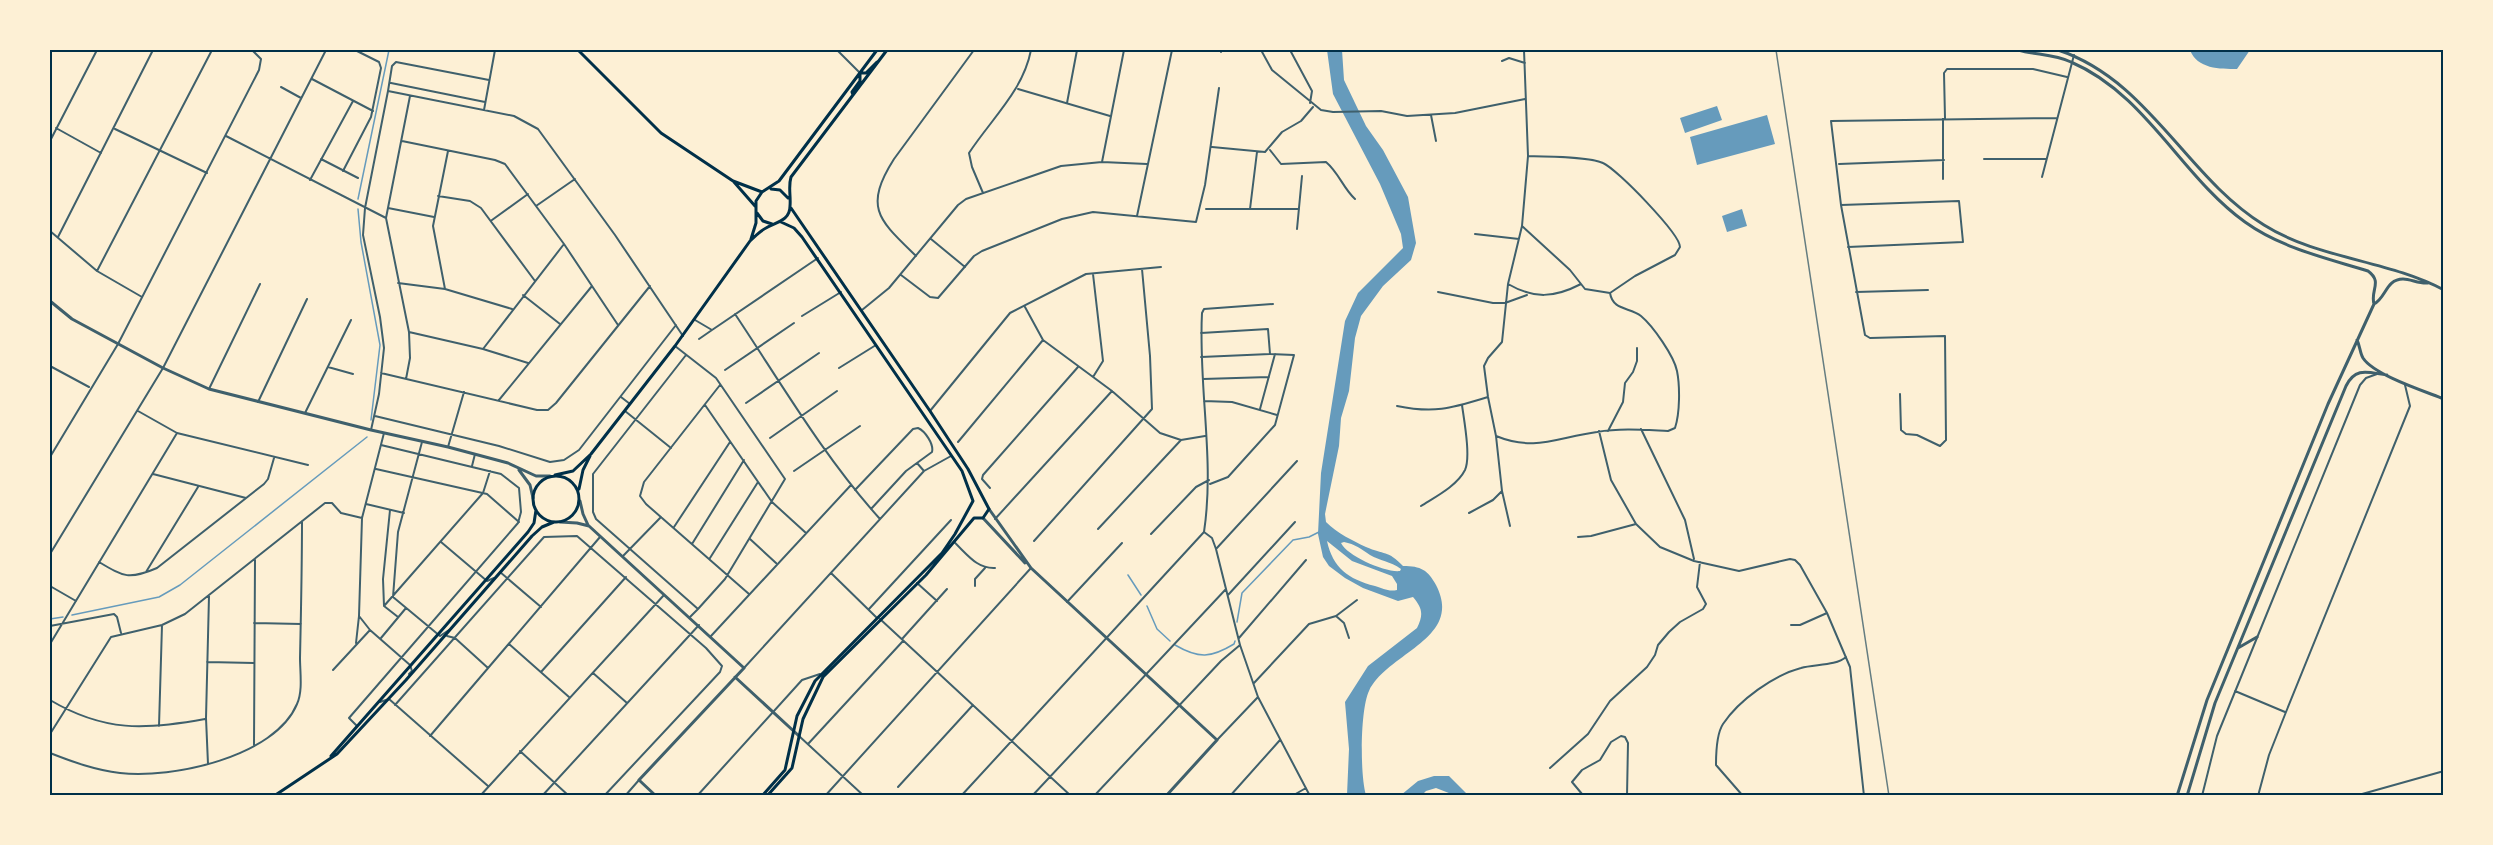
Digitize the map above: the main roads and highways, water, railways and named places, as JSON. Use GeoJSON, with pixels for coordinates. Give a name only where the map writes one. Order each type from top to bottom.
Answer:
{"type":"FeatureCollection","features":[{"type":"Feature","properties":{"kind":"main road"},"geometry":{"type":"LineString","coordinates":[[578,50],[661,133],[733,181],[762,192]]}},
{"type":"Feature","properties":{"kind":"main road"},"geometry":{"type":"LineString","coordinates":[[755,206],[762,192],[769,189],[786,173],[878,50]]}},
{"type":"Feature","properties":{"kind":"main road"},"geometry":{"type":"LineString","coordinates":[[750,240],[765,228],[781,222],[788,215],[791,177],[887,50]]}},
{"type":"Feature","properties":{"kind":"main road"},"geometry":{"type":"LineString","coordinates":[[860,72],[865,74],[875,62],[878,63]]}},
{"type":"Feature","properties":{"kind":"main road"},"geometry":{"type":"LineString","coordinates":[[853,95],[852,92],[861,80],[860,72]]}},
{"type":"Feature","properties":{"kind":"main road"},"geometry":{"type":"LineString","coordinates":[[330,758],[356,725],[528,532],[534,523],[536,510],[533,498],[538,484],[550,476],[573,471],[591,454],[683,336],[750,240],[756,223],[755,206],[733,181]]}},
{"type":"Feature","properties":{"kind":"main road"},"geometry":{"type":"LineString","coordinates":[[769,189],[780,190],[790,202]]}},
{"type":"Feature","properties":{"kind":"main road"},"geometry":{"type":"LineString","coordinates":[[790,208],[862,310],[968,470],[988,509],[983,518],[974,518]]}},
{"type":"Feature","properties":{"kind":"main road"},"geometry":{"type":"LineString","coordinates":[[756,211],[763,221],[776,224]]}},
{"type":"Feature","properties":{"kind":"main road"},"geometry":{"type":"LineString","coordinates":[[781,222],[798,231],[818,258],[952,456],[968,483],[973,501]]}},
{"type":"Feature","properties":{"kind":"main road"},"geometry":{"type":"LineString","coordinates":[[536,510],[546,520],[554,522],[560,522],[574,515],[580,501],[583,470],[591,454]]}},
{"type":"Feature","properties":{"kind":"main road"},"geometry":{"type":"LineString","coordinates":[[555,475],[568,478],[574,483],[580,495]]}},
{"type":"Feature","properties":{"kind":"main road"},"geometry":{"type":"LineString","coordinates":[[767,795],[792,768],[803,719],[818,683],[942,552],[973,501],[979,499],[985,501]]}},
{"type":"Feature","properties":{"kind":"main road"},"geometry":{"type":"LineString","coordinates":[[968,510],[974,518]]}},
{"type":"Feature","properties":{"kind":"main road"},"geometry":{"type":"LineString","coordinates":[[762,795],[785,770],[797,716],[820,674],[917,583],[974,518]]}},
{"type":"Feature","properties":{"kind":"main road"},"geometry":{"type":"LineString","coordinates":[[274,795],[282,794],[337,754],[406,680],[542,526],[554,522]]}},
{"type":"Feature","properties":{"kind":"water"},"geometry":{"type":"Polygon","coordinates":[[[1327,50],[1342,50],[1344,80],[1366,126],[1383,150],[1408,197],[1416,243],[1411,260],[1383,286],[1361,316],[1355,338],[1349,391],[1341,418],[1339,446],[1325,514],[1326,522],[1345,536],[1389,555],[1403,566],[1423,570],[1436,585],[1442,603],[1440,619],[1432,632],[1378,677],[1369,691],[1364,713],[1362,743],[1366,795],[1347,795],[1349,749],[1345,702],[1368,666],[1417,628],[1421,615],[1420,608],[1413,597],[1398,601],[1363,588],[1329,566],[1323,557],[1318,534],[1321,473],[1345,321],[1358,293],[1403,248],[1401,234],[1380,184],[1333,94],[1327,50]],[[1327,541],[1333,558],[1350,576],[1365,583],[1397,590],[1397,584],[1392,576],[1352,561],[1327,541]],[[1341,543],[1345,548],[1368,563],[1394,571],[1401,569],[1374,557],[1355,545],[1341,543]]]}},
{"type":"Feature","properties":{"kind":"water"},"geometry":{"type":"Polygon","coordinates":[[[2190,50],[2250,50],[2237,69],[2210,67],[2198,61],[2190,50]]]}},
{"type":"Feature","properties":{"kind":"water"},"geometry":{"type":"Polygon","coordinates":[[[1717,106],[1722,120],[1685,133],[1680,118],[1717,106]]]}},
{"type":"Feature","properties":{"kind":"water"},"geometry":{"type":"Polygon","coordinates":[[[1767,115],[1775,144],[1697,165],[1690,137],[1767,115]]]}},
{"type":"Feature","properties":{"kind":"water"},"geometry":{"type":"Polygon","coordinates":[[[1742,209],[1747,226],[1727,232],[1722,216],[1742,209]]]}},
{"type":"Feature","properties":{"kind":"water"},"geometry":{"type":"Polygon","coordinates":[[[1434,776],[1449,776],[1468,795],[1454,795],[1436,788],[1422,795],[1401,795],[1418,781],[1434,776]]]}},
{"type":"Feature","properties":{"kind":"waterway"},"geometry":{"type":"LineString","coordinates":[[358,199],[389,50]]}},
{"type":"Feature","properties":{"kind":"waterway"},"geometry":{"type":"LineString","coordinates":[[358,209],[361,242],[380,345],[371,420]]}},
{"type":"Feature","properties":{"kind":"waterway"},"geometry":{"type":"LineString","coordinates":[[72,615],[159,597],[180,585],[367,437]]}},
{"type":"Feature","properties":{"kind":"waterway"},"geometry":{"type":"LineString","coordinates":[[1237,622],[1242,593],[1293,540],[1309,537],[1319,532]]}},
{"type":"Feature","properties":{"kind":"waterway"},"geometry":{"type":"LineString","coordinates":[[1128,575],[1141,595]]}},
{"type":"Feature","properties":{"kind":"waterway"},"geometry":{"type":"LineString","coordinates":[[1147,606],[1157,629],[1170,641]]}},
{"type":"Feature","properties":{"kind":"waterway"},"geometry":{"type":"LineString","coordinates":[[50,619],[63,617]]}},
{"type":"Feature","properties":{"kind":"waterway"},"geometry":{"type":"LineString","coordinates":[[1175,645],[1191,653],[1205,655],[1226,649],[1235,641]]}},
{"type":"Feature","properties":{"kind":"railway"},"geometry":{"type":"LineString","coordinates":[[1776,50],[1889,796]]}}]}
